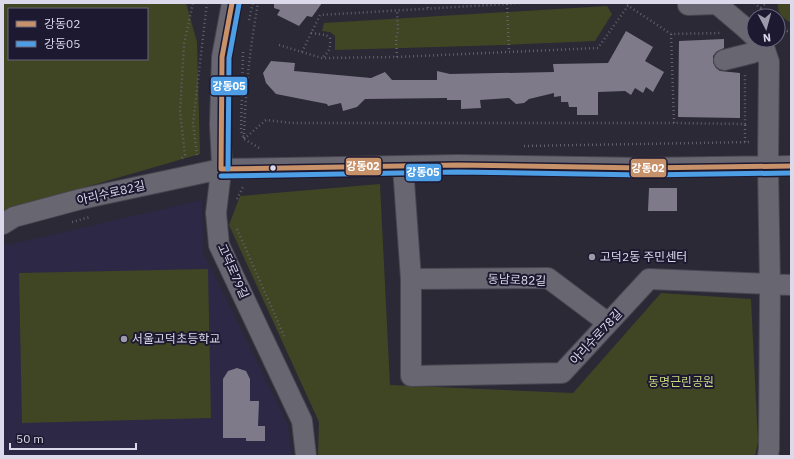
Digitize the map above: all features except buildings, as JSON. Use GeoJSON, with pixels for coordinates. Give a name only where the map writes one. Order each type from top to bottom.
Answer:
{"type":"FeatureCollection","features":[{"type":"Feature","properties":{"kind":"street","name":"고덕로79길"},"geometry":{"type":"LineString","coordinates":[[232,3],[222,57],[221,169],[216,213],[219,244],[302,421],[306,456]]}},
{"type":"Feature","properties":{"kind":"street"},"geometry":{"type":"LineString","coordinates":[[688,5],[717,4],[746,29]]}},
{"type":"Feature","properties":{"kind":"street"},"geometry":{"type":"LineString","coordinates":[[732,58],[752,53],[755,48]]}},
{"type":"Feature","properties":{"kind":"street"},"geometry":{"type":"LineString","coordinates":[[762,48],[769,62],[768,166],[770,285],[768,456]]}},
{"type":"Feature","properties":{"kind":"street"},"geometry":{"type":"LineString","coordinates":[[221,169],[458,165],[643,168],[791,166]]}},
{"type":"Feature","properties":{"kind":"street"},"geometry":{"type":"LineString","coordinates":[[403,167],[411,279]]}},
{"type":"Feature","properties":{"kind":"street","name":"아리수로82길"},"geometry":{"type":"LineString","coordinates":[[3,224],[14,217],[81,199],[221,169]]}},
{"type":"Feature","properties":{"kind":"street","name":"동남로82길"},"geometry":{"type":"LineString","coordinates":[[411,279],[548,278],[608,323]]}},
{"type":"Feature","properties":{"kind":"street","name":"아리수로78길"},"geometry":{"type":"LineString","coordinates":[[411,279],[411,376],[562,373],[649,279],[791,285]]}},
{"type":"Feature","properties":{"kind":"path"},"geometry":{"type":"LineString","coordinates":[[185,155],[180,112],[184,44],[193,3]]}},
{"type":"Feature","properties":{"kind":"path"},"geometry":{"type":"LineString","coordinates":[[199,174],[193,123],[207,3]]}},
{"type":"Feature","properties":{"kind":"path"},"geometry":{"type":"LineString","coordinates":[[248,26],[253,3]]}},
{"type":"Feature","properties":{"kind":"path"},"geometry":{"type":"LineString","coordinates":[[244,139],[244,114],[250,44],[258,3]]}},
{"type":"Feature","properties":{"kind":"path"},"geometry":{"type":"LineString","coordinates":[[427,3],[428,9]]}},
{"type":"Feature","properties":{"kind":"path"},"geometry":{"type":"LineString","coordinates":[[302,52],[320,15],[523,3]]}},
{"type":"Feature","properties":{"kind":"path"},"geometry":{"type":"LineString","coordinates":[[754,3],[761,8],[766,3]]}},
{"type":"Feature","properties":{"kind":"path"},"geometry":{"type":"LineString","coordinates":[[506,4],[509,52]]}},
{"type":"Feature","properties":{"kind":"path"},"geometry":{"type":"LineString","coordinates":[[279,45],[322,58],[397,57],[598,48],[628,4],[671,34],[726,32]]}},
{"type":"Feature","properties":{"kind":"path"},"geometry":{"type":"LineString","coordinates":[[397,10],[397,57]]}},
{"type":"Feature","properties":{"kind":"path"},"geometry":{"type":"LineString","coordinates":[[311,33],[326,35],[330,38],[331,47],[329,52],[322,58]]}},
{"type":"Feature","properties":{"kind":"path"},"geometry":{"type":"LineString","coordinates":[[671,34],[674,123]]}},
{"type":"Feature","properties":{"kind":"path"},"geometry":{"type":"LineString","coordinates":[[243,48],[240,127],[244,139]]}},
{"type":"Feature","properties":{"kind":"path"},"geometry":{"type":"LineString","coordinates":[[732,58],[746,74],[745,142]]}},
{"type":"Feature","properties":{"kind":"path"},"geometry":{"type":"LineString","coordinates":[[244,139],[266,120],[292,122],[745,124]]}},
{"type":"Feature","properties":{"kind":"path"},"geometry":{"type":"LineString","coordinates":[[236,201],[245,184]]}},
{"type":"Feature","properties":{"kind":"path"},"geometry":{"type":"LineString","coordinates":[[236,228],[287,342]]}},
{"type":"Feature","properties":{"kind":"shaded area","name":"서울고덕초등학교"},"geometry":{"type":"Polygon","coordinates":[[[202,200],[204,254],[288,425],[292,456],[3,456],[3,246],[202,200]]]}},
{"type":"Feature","properties":{"kind":"green space"},"geometry":{"type":"Polygon","coordinates":[[[3,3],[186,3],[197,42],[200,154],[3,211],[3,3]]]}},
{"type":"Feature","properties":{"kind":"green space"},"geometry":{"type":"Polygon","coordinates":[[[778,3],[791,3],[791,23],[786,19],[786,8],[778,8],[778,3]]]}},
{"type":"Feature","properties":{"kind":"green space"},"geometry":{"type":"Polygon","coordinates":[[[607,6],[612,14],[595,41],[335,50],[335,36],[330,32],[322,31],[324,23],[607,6]]]}},
{"type":"Feature","properties":{"kind":"green space","name":"동명근린공원"},"geometry":{"type":"Polygon","coordinates":[[[380,184],[390,385],[573,393],[661,293],[751,299],[758,442],[755,456],[318,456],[319,422],[229,225],[240,196],[380,184]]]}},
{"type":"Feature","properties":{"kind":"green space"},"geometry":{"type":"Polygon","coordinates":[[[208,269],[211,418],[22,423],[19,273],[208,269]]]}},
{"type":"Feature","properties":{"kind":"transit line","name":"강동02"},"geometry":{"type":"LineString","coordinates":[[221,169],[222,57],[232,3]]}},
{"type":"Feature","properties":{"kind":"transit line","name":"강동05"},"geometry":{"type":"LineString","coordinates":[[228,169],[229,58],[239,4]]}},
{"type":"Feature","properties":{"kind":"transit line","name":"강동02"},"geometry":{"type":"LineString","coordinates":[[221,169],[458,165],[643,168],[791,166]]}},
{"type":"Feature","properties":{"kind":"transit line","name":"강동05"},"geometry":{"type":"LineString","coordinates":[[221,176],[458,172],[643,175],[791,173]]}},
{"type":"Feature","properties":{"kind":"place","name":"고덕2동 주민센터"},"geometry":{"type":"Point","coordinates":[592,257]}},
{"type":"Feature","properties":{"kind":"place","name":"서울고덕초등학교"},"geometry":{"type":"Point","coordinates":[124,339]}}]}
